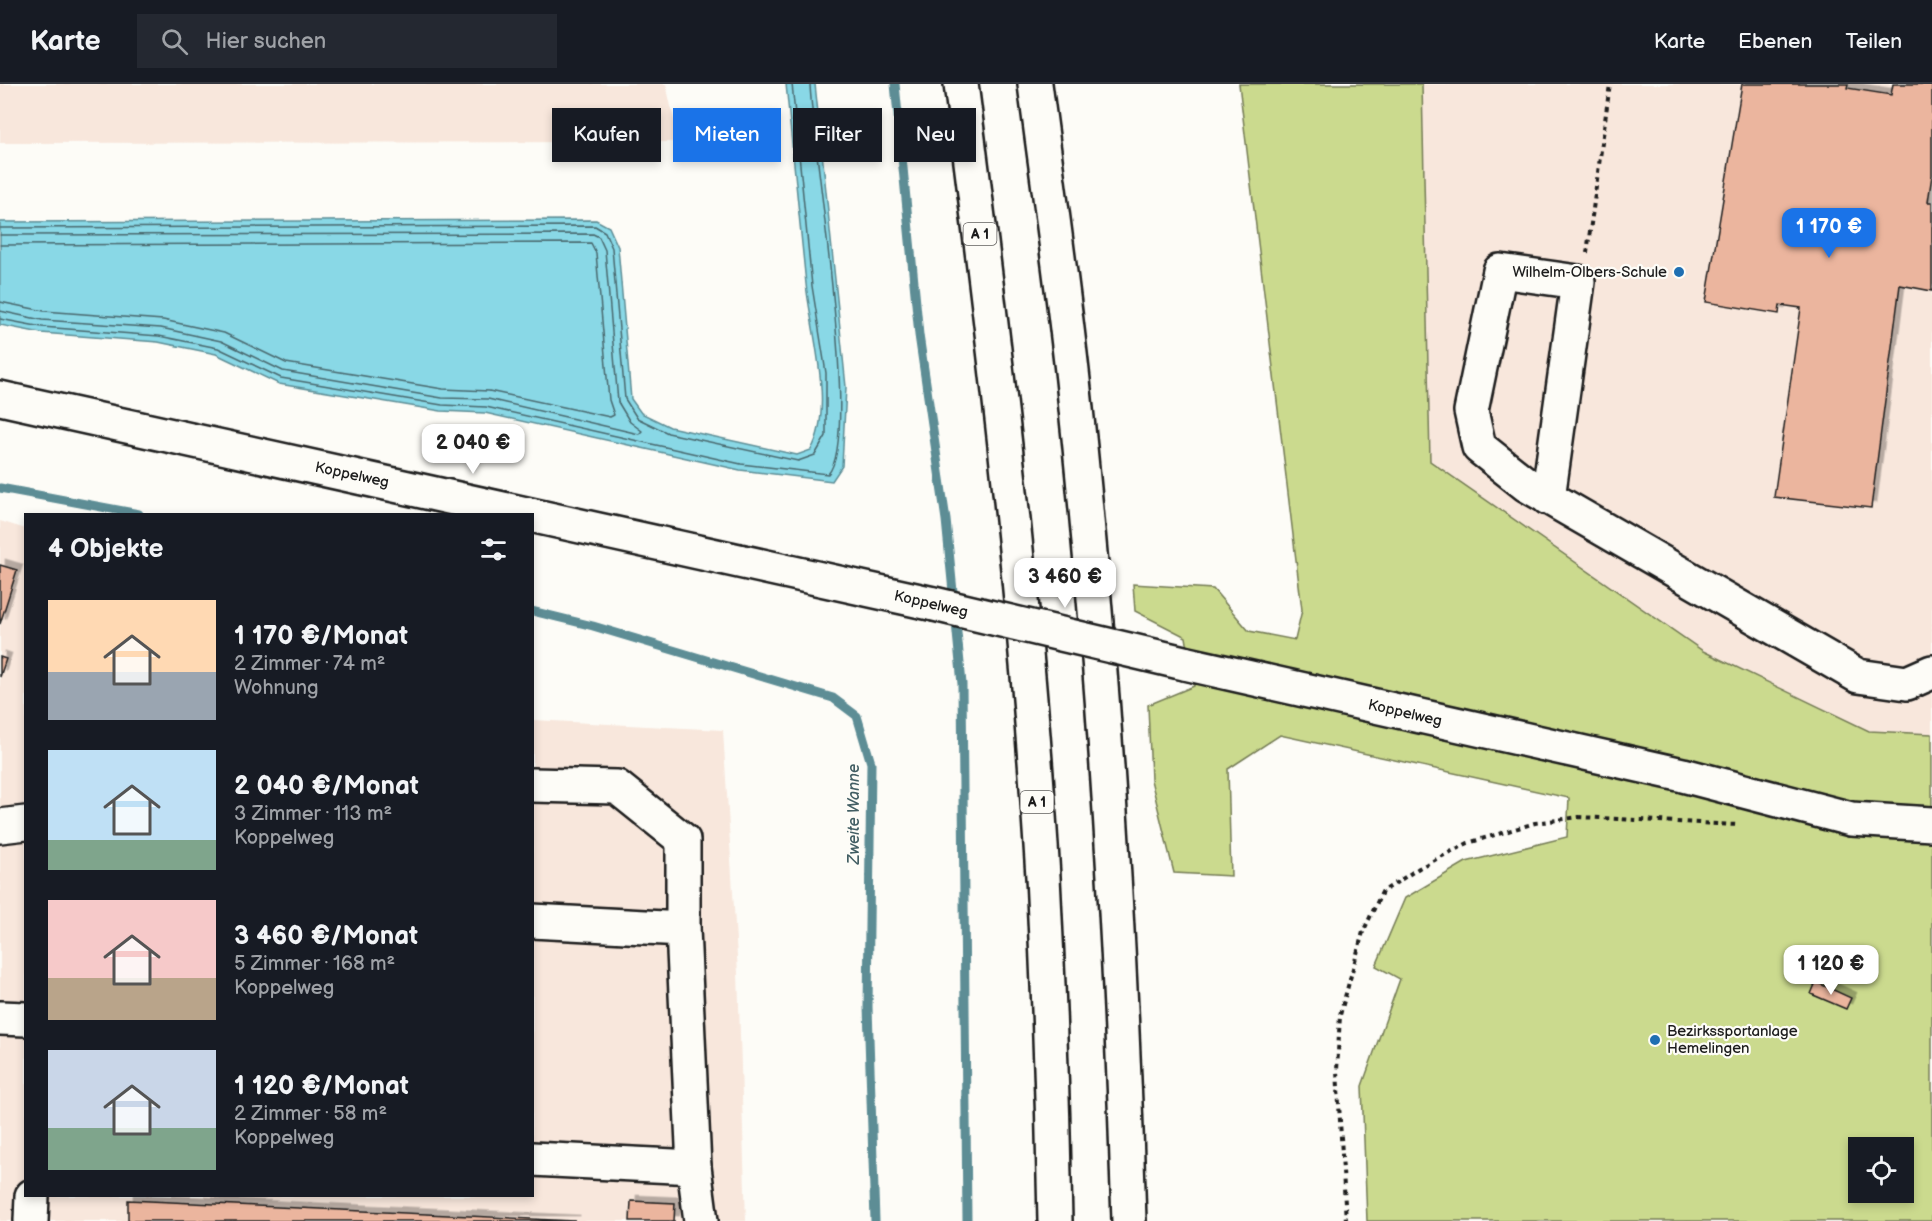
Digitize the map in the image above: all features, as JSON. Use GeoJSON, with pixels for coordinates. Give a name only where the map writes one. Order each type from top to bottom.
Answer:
{"type":"FeatureCollection","features":[{"type":"Feature","properties":{"kind":"main road","name":"A 1"},"geometry":{"type":"LineString","coordinates":[[961,84],[999,384],[1034,757],[1044,913],[1055,1221]]}},
{"type":"Feature","properties":{"kind":"main road"},"geometry":{"type":"LineString","coordinates":[[1035,84],[1072,379],[1105,741],[1126,1091],[1129,1221]]}},
{"type":"Feature","properties":{"kind":"main road"},"geometry":{"type":"LineString","coordinates":[[1548,498],[1578,282],[1500,272],[1471,411],[1479,447],[1527,485],[1548,498],[1858,676],[1907,682],[1932,672]]}},
{"type":"Feature","properties":{"kind":"main road","name":"Koppelweg"},"geometry":{"type":"LineString","coordinates":[[0,398],[521,513]]}},
{"type":"Feature","properties":{"kind":"main road","name":"Koppelweg"},"geometry":{"type":"LineString","coordinates":[[534,516],[934,604],[1184,663],[1683,775],[1851,819],[1932,824]]}},
{"type":"Feature","properties":{"kind":"main road"},"geometry":{"type":"LineString","coordinates":[[534,785],[617,787],[683,840],[683,929],[694,1167],[701,1221]]}},
{"type":"Feature","properties":{"kind":"main road"},"geometry":{"type":"LineString","coordinates":[[0,826],[24,823]]}},
{"type":"Feature","properties":{"kind":"main road"},"geometry":{"type":"LineString","coordinates":[[534,921],[683,929]]}},
{"type":"Feature","properties":{"kind":"main road"},"geometry":{"type":"LineString","coordinates":[[0,1018],[24,1019]]}},
{"type":"Feature","properties":{"kind":"main road"},"geometry":{"type":"LineString","coordinates":[[534,1159],[694,1167]]}},
{"type":"Feature","properties":{"kind":"main road"},"geometry":{"type":"LineString","coordinates":[[31,1221],[32,1197]]}},
{"type":"Feature","properties":{"kind":"path"},"geometry":{"type":"LineString","coordinates":[[1578,282],[1591,241],[1610,84]]}},
{"type":"Feature","properties":{"kind":"path"},"geometry":{"type":"LineString","coordinates":[[1346,1221],[1337,1071],[1340,1015],[1363,932],[1382,892],[1419,868],[1468,843],[1535,823],[1579,817],[1743,825]]}},
{"type":"Feature","properties":{"kind":"shaded area"},"geometry":{"type":"Polygon","coordinates":[[[0,84],[666,84],[673,115],[673,142],[661,142],[661,108],[552,108],[552,142],[0,143],[0,84]]]}},
{"type":"Feature","properties":{"kind":"shaded area","name":"Wilhelm-Olbers-Schule"},"geometry":{"type":"Polygon","coordinates":[[[1422,84],[1932,84],[1932,734],[1869,731],[1703,651],[1430,461],[1422,84]]]}},
{"type":"Feature","properties":{"kind":"shaded area"},"geometry":{"type":"Polygon","coordinates":[[[0,521],[24,528],[24,1197],[534,1197],[534,720],[723,730],[738,973],[746,1221],[0,1221],[0,521]]]}},
{"type":"Feature","properties":{"kind":"green space"},"geometry":{"type":"Polygon","coordinates":[[[1239,84],[1422,84],[1430,461],[1703,651],[1869,731],[1932,734],[1932,1221],[1367,1221],[1362,1086],[1400,979],[1376,966],[1405,898],[1466,862],[1567,837],[1569,798],[1280,735],[1228,769],[1231,876],[1174,873],[1151,780],[1148,705],[1194,686],[1186,637],[1135,611],[1133,584],[1213,589],[1249,631],[1295,640],[1302,610],[1239,84]]]}},
{"type":"Feature","properties":{"kind":"water"},"geometry":{"type":"Polygon","coordinates":[[[786,84],[815,84],[817,108],[793,108],[793,154],[786,84]]]}},
{"type":"Feature","properties":{"kind":"water"},"geometry":{"type":"Polygon","coordinates":[[[794,162],[823,162],[846,387],[842,466],[832,481],[740,470],[485,413],[441,411],[279,384],[216,354],[158,342],[41,333],[0,325],[0,222],[596,220],[609,227],[618,247],[631,399],[641,413],[670,427],[797,455],[811,450],[818,433],[821,413],[819,369],[806,284],[794,162]]]}},
{"type":"Feature","properties":{"kind":"building"},"geometry":{"type":"Polygon","coordinates":[[[1742,84],[1848,84],[1847,88],[1891,95],[1893,84],[1932,84],[1932,175],[1928,202],[1932,202],[1932,291],[1900,285],[1871,508],[1774,497],[1801,308],[1780,305],[1779,314],[1706,302],[1742,84]]]}},
{"type":"Feature","properties":{"kind":"building"},"geometry":{"type":"Polygon","coordinates":[[[0,565],[17,570],[0,624],[0,565]]]}},
{"type":"Feature","properties":{"kind":"building"},"geometry":{"type":"Polygon","coordinates":[[[0,657],[6,659],[0,677],[0,657]]]}},
{"type":"Feature","properties":{"kind":"building"},"geometry":{"type":"Polygon","coordinates":[[[1816,982],[1851,998],[1846,1009],[1811,994],[1816,982]]]}},
{"type":"Feature","properties":{"kind":"building"},"geometry":{"type":"Polygon","coordinates":[[[128,1200],[575,1221],[128,1221],[128,1200]]]}},
{"type":"Feature","properties":{"kind":"building"},"geometry":{"type":"Polygon","coordinates":[[[631,1201],[675,1203],[674,1221],[630,1221],[631,1201]]]}},
{"type":"Feature","properties":{"kind":"waterway"},"geometry":{"type":"LineString","coordinates":[[895,84],[919,335],[946,520],[962,684],[967,1221]]}},
{"type":"Feature","properties":{"kind":"waterway","name":"Zweite Wanne"},"geometry":{"type":"LineString","coordinates":[[0,488],[134,513]]}},
{"type":"Feature","properties":{"kind":"waterway","name":"Zweite Wanne"},"geometry":{"type":"LineString","coordinates":[[534,611],[593,626],[833,698],[857,716],[871,763],[868,1007],[875,1221]]}},
{"type":"Feature","properties":{"kind":"place","name":"Wilhelm-Olbers-Schule"},"geometry":{"type":"Point","coordinates":[1679,272]}},
{"type":"Feature","properties":{"kind":"place","name":"Bezirkssportanlage Hemelingen"},"geometry":{"type":"Point","coordinates":[1655,1040]}}]}
